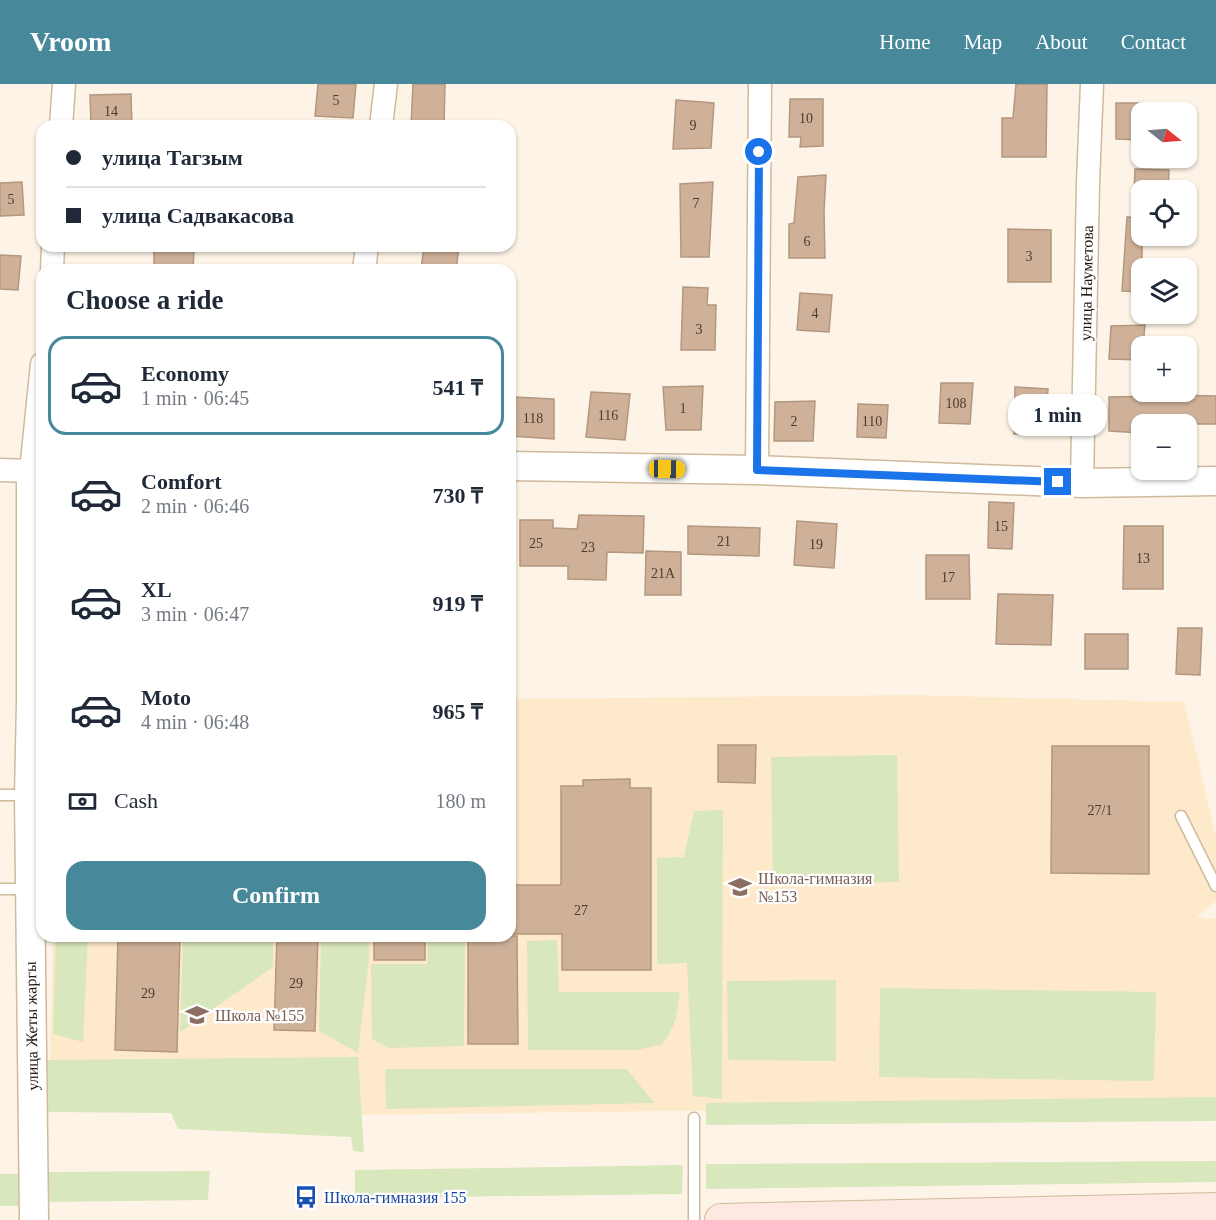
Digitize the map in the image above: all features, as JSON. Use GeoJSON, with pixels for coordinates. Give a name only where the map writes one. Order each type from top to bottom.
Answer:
{"type":"FeatureCollection","features":[{"type":"Feature","properties":{"kind":"main road"},"geometry":{"type":"LineString","coordinates":[[721,1220],[1216,1209]]}},
{"type":"Feature","properties":{"kind":"street"},"geometry":{"type":"LineString","coordinates":[[61,120],[64,84]]}},
{"type":"Feature","properties":{"kind":"street"},"geometry":{"type":"LineString","coordinates":[[382,120],[386,84]]}},
{"type":"Feature","properties":{"kind":"street"},"geometry":{"type":"LineString","coordinates":[[757,470],[760,84]]}},
{"type":"Feature","properties":{"kind":"street","name":"улица Науметова"},"geometry":{"type":"LineString","coordinates":[[1082,483],[1092,84]]}},
{"type":"Feature","properties":{"kind":"street"},"geometry":{"type":"LineString","coordinates":[[516,466],[757,470],[1082,483],[1216,481]]}},
{"type":"Feature","properties":{"kind":"street"},"geometry":{"type":"LineString","coordinates":[[0,470],[36,471]]}},
{"type":"Feature","properties":{"kind":"street","name":"улица Жеты жаргы"},"geometry":{"type":"LineString","coordinates":[[34,1220],[28,795],[36,714]]}},
{"type":"Feature","properties":{"kind":"lane"},"geometry":{"type":"LineString","coordinates":[[0,795],[28,795]]}},
{"type":"Feature","properties":{"kind":"lane"},"geometry":{"type":"LineString","coordinates":[[1181,816],[1216,886]]}},
{"type":"Feature","properties":{"kind":"lane"},"geometry":{"type":"LineString","coordinates":[[0,889],[29,889]]}},
{"type":"Feature","properties":{"kind":"lane"},"geometry":{"type":"LineString","coordinates":[[694,1118],[694,1220]]}},
{"type":"Feature","properties":{"kind":"shaded area","name":"Школа-гимназия №153"},"geometry":{"type":"Polygon","coordinates":[[[912,695],[1184,702],[1216,836],[1216,900],[1196,918],[1216,919],[1216,1104],[343,1115],[49,1101],[53,942],[516,942],[516,699],[912,695]]]}},
{"type":"Feature","properties":{"kind":"green space"},"geometry":{"type":"Polygon","coordinates":[[[897,755],[899,882],[773,885],[771,757],[897,755]]]}},
{"type":"Feature","properties":{"kind":"green space"},"geometry":{"type":"Polygon","coordinates":[[[723,810],[722,1099],[693,1096],[687,963],[657,964],[657,858],[684,857],[694,811],[723,810]]]}},
{"type":"Feature","properties":{"kind":"green space"},"geometry":{"type":"Polygon","coordinates":[[[557,940],[559,992],[680,992],[673,1026],[661,1045],[636,1050],[528,1050],[527,941],[557,940]]]}},
{"type":"Feature","properties":{"kind":"green space"},"geometry":{"type":"Polygon","coordinates":[[[56,942],[88,942],[83,1042],[53,1034],[56,942]]]}},
{"type":"Feature","properties":{"kind":"green space"},"geometry":{"type":"Polygon","coordinates":[[[183,942],[273,942],[273,967],[180,1032],[183,942]]]}},
{"type":"Feature","properties":{"kind":"green space"},"geometry":{"type":"Polygon","coordinates":[[[321,942],[369,942],[358,1053],[319,1031],[321,942]]]}},
{"type":"Feature","properties":{"kind":"green space"},"geometry":{"type":"Polygon","coordinates":[[[428,942],[465,942],[464,1046],[389,1048],[372,1039],[371,964],[427,964],[428,942]]]}},
{"type":"Feature","properties":{"kind":"green space"},"geometry":{"type":"Polygon","coordinates":[[[836,980],[836,1061],[728,1060],[727,981],[836,980]]]}},
{"type":"Feature","properties":{"kind":"green space"},"geometry":{"type":"Polygon","coordinates":[[[880,988],[1156,992],[1154,1081],[879,1077],[880,988]]]}},
{"type":"Feature","properties":{"kind":"green space"},"geometry":{"type":"Polygon","coordinates":[[[358,1057],[364,1152],[353,1151],[351,1137],[178,1129],[171,1113],[45,1112],[45,1060],[358,1057]]]}},
{"type":"Feature","properties":{"kind":"green space"},"geometry":{"type":"Polygon","coordinates":[[[385,1069],[627,1069],[654,1103],[386,1109],[385,1069]]]}},
{"type":"Feature","properties":{"kind":"green space"},"geometry":{"type":"Polygon","coordinates":[[[1216,1097],[1216,1121],[706,1125],[706,1103],[1216,1097]]]}},
{"type":"Feature","properties":{"kind":"green space"},"geometry":{"type":"Polygon","coordinates":[[[1216,1161],[1216,1182],[706,1189],[706,1164],[1216,1161]]]}},
{"type":"Feature","properties":{"kind":"green space"},"geometry":{"type":"Polygon","coordinates":[[[683,1165],[682,1194],[355,1198],[355,1170],[683,1165]]]}},
{"type":"Feature","properties":{"kind":"green space"},"geometry":{"type":"Polygon","coordinates":[[[210,1171],[208,1200],[47,1202],[46,1172],[210,1171]]]}},
{"type":"Feature","properties":{"kind":"green space"},"geometry":{"type":"Polygon","coordinates":[[[0,1174],[22,1174],[22,1206],[0,1206],[0,1174]]]}},
{"type":"Feature","properties":{"kind":"building"},"geometry":{"type":"Polygon","coordinates":[[[318,84],[356,84],[353,118],[315,116],[318,84]]]}},
{"type":"Feature","properties":{"kind":"building"},"geometry":{"type":"Polygon","coordinates":[[[413,84],[445,84],[444,120],[411,120],[413,84]]]}},
{"type":"Feature","properties":{"kind":"building"},"geometry":{"type":"Polygon","coordinates":[[[1016,84],[1047,84],[1046,157],[1002,157],[1002,118],[1013,118],[1016,84]]]}},
{"type":"Feature","properties":{"kind":"building"},"geometry":{"type":"Polygon","coordinates":[[[131,94],[132,120],[91,120],[90,95],[131,94]]]}},
{"type":"Feature","properties":{"kind":"building"},"geometry":{"type":"Polygon","coordinates":[[[790,99],[823,99],[823,146],[800,147],[801,137],[789,137],[790,99]]]}},
{"type":"Feature","properties":{"kind":"building"},"geometry":{"type":"Polygon","coordinates":[[[676,100],[714,103],[711,148],[673,149],[676,100]]]}},
{"type":"Feature","properties":{"kind":"building"},"geometry":{"type":"Polygon","coordinates":[[[1116,103],[1131,103],[1131,140],[1116,139],[1116,103]]]}},
{"type":"Feature","properties":{"kind":"building"},"geometry":{"type":"Polygon","coordinates":[[[1135,169],[1169,170],[1168,180],[1134,180],[1135,169]]]}},
{"type":"Feature","properties":{"kind":"building"},"geometry":{"type":"Polygon","coordinates":[[[826,175],[825,258],[789,258],[789,224],[794,223],[798,177],[826,175]]]}},
{"type":"Feature","properties":{"kind":"building"},"geometry":{"type":"Polygon","coordinates":[[[22,182],[24,215],[0,216],[0,183],[22,182]]]}},
{"type":"Feature","properties":{"kind":"building"},"geometry":{"type":"Polygon","coordinates":[[[713,182],[709,257],[681,257],[680,184],[713,182]]]}},
{"type":"Feature","properties":{"kind":"building"},"geometry":{"type":"Polygon","coordinates":[[[1127,217],[1131,217],[1131,246],[1142,246],[1142,258],[1131,258],[1131,291],[1122,291],[1127,217]]]}},
{"type":"Feature","properties":{"kind":"building"},"geometry":{"type":"Polygon","coordinates":[[[1008,229],[1051,230],[1051,282],[1008,282],[1008,229]]]}},
{"type":"Feature","properties":{"kind":"building"},"geometry":{"type":"Polygon","coordinates":[[[154,252],[194,252],[193,264],[154,264],[154,252]]]}},
{"type":"Feature","properties":{"kind":"building"},"geometry":{"type":"Polygon","coordinates":[[[423,252],[458,252],[457,264],[422,264],[423,252]]]}},
{"type":"Feature","properties":{"kind":"building"},"geometry":{"type":"Polygon","coordinates":[[[0,255],[21,256],[18,290],[0,289],[0,255]]]}},
{"type":"Feature","properties":{"kind":"building"},"geometry":{"type":"Polygon","coordinates":[[[683,287],[708,288],[707,305],[716,305],[715,350],[681,350],[683,287]]]}},
{"type":"Feature","properties":{"kind":"building"},"geometry":{"type":"Polygon","coordinates":[[[800,293],[832,295],[829,332],[797,330],[800,293]]]}},
{"type":"Feature","properties":{"kind":"building"},"geometry":{"type":"Polygon","coordinates":[[[1145,325],[1144,336],[1131,336],[1131,360],[1109,359],[1111,326],[1145,325]]]}},
{"type":"Feature","properties":{"kind":"building"},"geometry":{"type":"Polygon","coordinates":[[[941,383],[973,383],[970,424],[939,423],[941,383]]]}},
{"type":"Feature","properties":{"kind":"building"},"geometry":{"type":"Polygon","coordinates":[[[703,386],[701,430],[666,430],[663,387],[703,386]]]}},
{"type":"Feature","properties":{"kind":"building"},"geometry":{"type":"Polygon","coordinates":[[[1015,387],[1048,389],[1045,433],[1014,434],[1015,387]]]}},
{"type":"Feature","properties":{"kind":"building"},"geometry":{"type":"Polygon","coordinates":[[[591,392],[630,394],[625,440],[586,437],[591,392]]]}},
{"type":"Feature","properties":{"kind":"building"},"geometry":{"type":"Polygon","coordinates":[[[1197,396],[1216,396],[1216,424],[1197,424],[1197,414],[1131,414],[1131,432],[1109,431],[1109,397],[1131,397],[1131,402],[1197,402],[1197,396]]]}},
{"type":"Feature","properties":{"kind":"building"},"geometry":{"type":"Polygon","coordinates":[[[516,397],[554,399],[554,439],[516,436],[516,397]]]}},
{"type":"Feature","properties":{"kind":"building"},"geometry":{"type":"Polygon","coordinates":[[[815,401],[813,441],[774,441],[775,402],[815,401]]]}},
{"type":"Feature","properties":{"kind":"building"},"geometry":{"type":"Polygon","coordinates":[[[858,404],[888,405],[886,438],[857,437],[858,404]]]}},
{"type":"Feature","properties":{"kind":"building"},"geometry":{"type":"Polygon","coordinates":[[[989,502],[1014,503],[1012,549],[988,548],[989,502]]]}},
{"type":"Feature","properties":{"kind":"building"},"geometry":{"type":"Polygon","coordinates":[[[579,515],[644,516],[643,553],[607,552],[606,580],[568,579],[568,566],[520,566],[520,520],[553,520],[553,528],[577,529],[579,515]]]}},
{"type":"Feature","properties":{"kind":"building"},"geometry":{"type":"Polygon","coordinates":[[[797,521],[837,524],[834,568],[794,565],[797,521]]]}},
{"type":"Feature","properties":{"kind":"building"},"geometry":{"type":"Polygon","coordinates":[[[688,526],[760,528],[759,556],[688,554],[688,526]]]}},
{"type":"Feature","properties":{"kind":"building"},"geometry":{"type":"Polygon","coordinates":[[[1124,526],[1163,526],[1163,589],[1123,589],[1124,526]]]}},
{"type":"Feature","properties":{"kind":"building"},"geometry":{"type":"Polygon","coordinates":[[[646,551],[681,552],[681,595],[645,595],[646,551]]]}},
{"type":"Feature","properties":{"kind":"building"},"geometry":{"type":"Polygon","coordinates":[[[926,555],[969,555],[970,599],[926,599],[926,555]]]}},
{"type":"Feature","properties":{"kind":"building"},"geometry":{"type":"Polygon","coordinates":[[[998,594],[1053,595],[1051,645],[996,644],[998,594]]]}},
{"type":"Feature","properties":{"kind":"building"},"geometry":{"type":"Polygon","coordinates":[[[1178,628],[1202,628],[1200,675],[1176,674],[1178,628]]]}},
{"type":"Feature","properties":{"kind":"building"},"geometry":{"type":"Polygon","coordinates":[[[1085,634],[1128,634],[1128,669],[1085,669],[1085,634]]]}},
{"type":"Feature","properties":{"kind":"building"},"geometry":{"type":"Polygon","coordinates":[[[718,745],[756,745],[755,783],[718,782],[718,745]]]}},
{"type":"Feature","properties":{"kind":"building"},"geometry":{"type":"Polygon","coordinates":[[[1052,746],[1149,746],[1149,874],[1051,873],[1052,746]]]}},
{"type":"Feature","properties":{"kind":"building"},"geometry":{"type":"Polygon","coordinates":[[[630,779],[630,788],[651,788],[651,970],[562,970],[562,934],[516,934],[516,885],[561,885],[561,786],[583,786],[583,780],[630,779]]]}},
{"type":"Feature","properties":{"kind":"building"},"geometry":{"type":"Polygon","coordinates":[[[517,936],[518,1044],[468,1044],[468,942],[516,942],[517,936]]]}},
{"type":"Feature","properties":{"kind":"building"},"geometry":{"type":"Polygon","coordinates":[[[118,942],[180,942],[177,1052],[115,1050],[118,942]]]}},
{"type":"Feature","properties":{"kind":"building"},"geometry":{"type":"Polygon","coordinates":[[[277,942],[318,942],[315,1031],[274,1030],[277,942]]]}},
{"type":"Feature","properties":{"kind":"building"},"geometry":{"type":"Polygon","coordinates":[[[374,942],[425,942],[425,960],[374,960],[374,942]]]}},
{"type":"Feature","properties":{"kind":"place","name":"Школа-гимназия №153"},"geometry":{"type":"Point","coordinates":[740,887]}},
{"type":"Feature","properties":{"kind":"place","name":"Школа №155"},"geometry":{"type":"Point","coordinates":[197,1015]}},
{"type":"Feature","properties":{"kind":"place","name":"Школа-гимназия 155"},"geometry":{"type":"Point","coordinates":[306,1197]}},
{"type":"Feature","properties":{"kind":"route"},"geometry":{"type":"LineString","coordinates":[[759,152],[757,470],[1058,482]]}}]}
